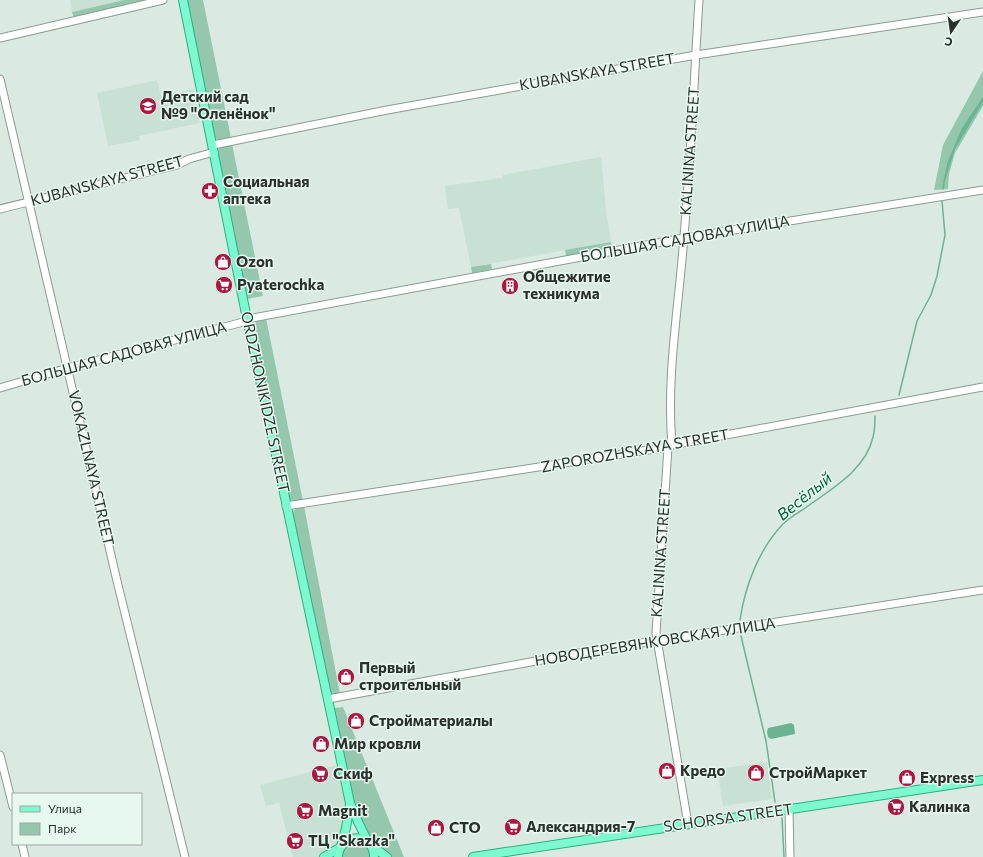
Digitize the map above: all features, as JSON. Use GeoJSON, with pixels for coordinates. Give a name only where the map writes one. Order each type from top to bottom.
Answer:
{"type":"FeatureCollection","features":[{"type":"Feature","properties":{"kind":"main road","name":"ORDZHONIKIDZE STREET"},"geometry":{"type":"LineString","coordinates":[[183,0],[247,320],[350,803]]}},
{"type":"Feature","properties":{"kind":"main road","name":"SCHORSA STREET"},"geometry":{"type":"LineString","coordinates":[[472,857],[983,780]]}},
{"type":"Feature","properties":{"kind":"main road"},"geometry":{"type":"LineString","coordinates":[[350,803],[359,824],[374,851],[374,857]]}},
{"type":"Feature","properties":{"kind":"main road"},"geometry":{"type":"LineString","coordinates":[[338,857],[346,828],[350,803]]}},
{"type":"Feature","properties":{"kind":"main road"},"geometry":{"type":"LineString","coordinates":[[334,857],[346,842],[353,838],[363,839],[387,857]]}},
{"type":"Feature","properties":{"kind":"main road"},"geometry":{"type":"LineString","coordinates":[[324,857],[341,847]]}},
{"type":"Feature","properties":{"kind":"street"},"geometry":{"type":"LineString","coordinates":[[0,38],[163,0]]}},
{"type":"Feature","properties":{"kind":"street","name":"KALININA STREET"},"geometry":{"type":"LineString","coordinates":[[688,824],[656,628],[670,446],[670,387],[684,238],[699,0]]}},
{"type":"Feature","properties":{"kind":"street","name":"KUBANSKAYA STREET"},"geometry":{"type":"LineString","coordinates":[[0,210],[177,165],[214,149],[387,110],[696,55],[983,12]]}},
{"type":"Feature","properties":{"kind":"street","name":"VOKAZLNAYA STREET"},"geometry":{"type":"LineString","coordinates":[[0,79],[117,581],[185,857]]}},
{"type":"Feature","properties":{"kind":"street","name":"БОЛЬШАЯ САДОВАЯ УЛИЦА"},"geometry":{"type":"LineString","coordinates":[[0,388],[68,368],[247,320],[684,238],[983,190]]}},
{"type":"Feature","properties":{"kind":"street","name":"ZAPOROZHSKAYA STREET"},"geometry":{"type":"LineString","coordinates":[[286,506],[670,446],[983,387]]}},
{"type":"Feature","properties":{"kind":"street","name":"НОВОДЕРЕВЯНКОВСКАЯ УЛИЦА"},"geometry":{"type":"LineString","coordinates":[[328,700],[596,650],[983,590]]}},
{"type":"Feature","properties":{"kind":"street"},"geometry":{"type":"LineString","coordinates":[[0,755],[12,803]]}},
{"type":"Feature","properties":{"kind":"street"},"geometry":{"type":"LineString","coordinates":[[789,809],[790,857]]}},
{"type":"Feature","properties":{"kind":"street"},"geometry":{"type":"LineString","coordinates":[[22,845],[25,857]]}},
{"type":"Feature","properties":{"kind":"shaded area"},"geometry":{"type":"Polygon","coordinates":[[[70,0],[124,0],[72,12],[70,0]]]}},
{"type":"Feature","properties":{"kind":"shaded area","name":"Детский сад №9 \"Оленёнок\""},"geometry":{"type":"Polygon","coordinates":[[[157,80],[161,96],[193,89],[200,123],[139,136],[140,140],[108,146],[97,93],[157,80]]]}},
{"type":"Feature","properties":{"kind":"shaded area"},"geometry":{"type":"Polygon","coordinates":[[[983,97],[983,102],[955,149],[944,184],[943,182],[948,161],[962,128],[983,97]]]}},
{"type":"Feature","properties":{"kind":"shaded area"},"geometry":{"type":"Polygon","coordinates":[[[601,157],[606,210],[611,242],[471,267],[459,208],[448,209],[445,186],[502,178],[503,175],[601,157]]]}},
{"type":"Feature","properties":{"kind":"shaded area"},"geometry":{"type":"Polygon","coordinates":[[[791,723],[794,725],[795,734],[771,739],[768,737],[768,728],[791,723]]]}},
{"type":"Feature","properties":{"kind":"shaded area"},"geometry":{"type":"Polygon","coordinates":[[[767,762],[772,799],[723,806],[717,769],[767,762]]]}},
{"type":"Feature","properties":{"kind":"shaded area"},"geometry":{"type":"Polygon","coordinates":[[[337,765],[346,807],[338,847],[320,857],[293,857],[279,803],[266,806],[260,785],[337,765]]]}},
{"type":"Feature","properties":{"kind":"green space"},"geometry":{"type":"Polygon","coordinates":[[[124,0],[153,0],[74,19],[72,12],[124,0]]]}},
{"type":"Feature","properties":{"kind":"green space"},"geometry":{"type":"Polygon","coordinates":[[[186,0],[203,0],[231,138],[219,141],[215,138],[186,0]]]}},
{"type":"Feature","properties":{"kind":"green space"},"geometry":{"type":"Polygon","coordinates":[[[983,71],[983,106],[955,153],[949,174],[948,189],[934,190],[943,145],[983,71]]]}},
{"type":"Feature","properties":{"kind":"green space"},"geometry":{"type":"Polygon","coordinates":[[[232,144],[263,296],[247,299],[217,151],[221,146],[232,144]]]}},
{"type":"Feature","properties":{"kind":"green space"},"geometry":{"type":"Polygon","coordinates":[[[611,242],[612,247],[566,256],[565,250],[611,242]]]}},
{"type":"Feature","properties":{"kind":"green space"},"geometry":{"type":"Polygon","coordinates":[[[491,264],[492,269],[472,273],[471,267],[491,264]]]}},
{"type":"Feature","properties":{"kind":"green space"},"geometry":{"type":"Polygon","coordinates":[[[266,318],[303,501],[293,501],[289,499],[251,321],[266,318]]]}},
{"type":"Feature","properties":{"kind":"green space"},"geometry":{"type":"Polygon","coordinates":[[[304,506],[340,694],[334,695],[331,693],[292,513],[296,508],[304,506]]]}},
{"type":"Feature","properties":{"kind":"green space"},"geometry":{"type":"Polygon","coordinates":[[[343,707],[404,857],[392,857],[388,855],[370,839],[354,803],[334,708],[343,707]]]}},
{"type":"Feature","properties":{"kind":"green space"},"geometry":{"type":"Polygon","coordinates":[[[355,842],[366,846],[370,857],[342,857],[346,847],[355,842]]]}},
{"type":"Feature","properties":{"kind":"waterway","name":"Весёлый"},"geometry":{"type":"LineString","coordinates":[[943,189],[944,183]]}},
{"type":"Feature","properties":{"kind":"waterway","name":"Весёлый"},"geometry":{"type":"LineString","coordinates":[[899,395],[917,321],[931,295],[937,276],[945,235],[942,201]]}},
{"type":"Feature","properties":{"kind":"waterway","name":"Весёлый"},"geometry":{"type":"LineString","coordinates":[[740,620],[749,581],[760,556],[774,534],[786,521],[838,485],[856,468],[869,448],[874,432],[875,416]]}},
{"type":"Feature","properties":{"kind":"waterway","name":"Весёлый"},"geometry":{"type":"LineString","coordinates":[[741,636],[766,741],[775,802]]}},
{"type":"Feature","properties":{"kind":"waterway","name":"Весёлый"},"geometry":{"type":"LineString","coordinates":[[782,818],[784,857]]}},
{"type":"Feature","properties":{"kind":"place","name":"Детский сад №9 \"Оленёнок\""},"geometry":{"type":"Point","coordinates":[148,106]}},
{"type":"Feature","properties":{"kind":"place","name":"Социальная аптека"},"geometry":{"type":"Point","coordinates":[210,191]}},
{"type":"Feature","properties":{"kind":"place","name":"Ozon"},"geometry":{"type":"Point","coordinates":[223,262]}},
{"type":"Feature","properties":{"kind":"place","name":"Pyaterochka"},"geometry":{"type":"Point","coordinates":[224,285]}},
{"type":"Feature","properties":{"kind":"place","name":"Общежитие техникума"},"geometry":{"type":"Point","coordinates":[510,286]}},
{"type":"Feature","properties":{"kind":"place","name":"Первый строительный"},"geometry":{"type":"Point","coordinates":[346,677]}},
{"type":"Feature","properties":{"kind":"place","name":"Стройматериалы"},"geometry":{"type":"Point","coordinates":[356,721]}},
{"type":"Feature","properties":{"kind":"place","name":"Мир кровли"},"geometry":{"type":"Point","coordinates":[321,744]}},
{"type":"Feature","properties":{"kind":"place","name":"Кредо"},"geometry":{"type":"Point","coordinates":[667,771]}},
{"type":"Feature","properties":{"kind":"place","name":"СтройМаркет"},"geometry":{"type":"Point","coordinates":[756,773]}},
{"type":"Feature","properties":{"kind":"place","name":"Скиф"},"geometry":{"type":"Point","coordinates":[320,774]}},
{"type":"Feature","properties":{"kind":"place","name":"Express"},"geometry":{"type":"Point","coordinates":[907,778]}},
{"type":"Feature","properties":{"kind":"place","name":"Калинка"},"geometry":{"type":"Point","coordinates":[896,807]}},
{"type":"Feature","properties":{"kind":"place","name":"Magnit"},"geometry":{"type":"Point","coordinates":[305,811]}},
{"type":"Feature","properties":{"kind":"place","name":"Александрия-7"},"geometry":{"type":"Point","coordinates":[513,827]}},
{"type":"Feature","properties":{"kind":"place","name":"СТО"},"geometry":{"type":"Point","coordinates":[436,828]}},
{"type":"Feature","properties":{"kind":"place","name":"ТЦ \"Skazka\""},"geometry":{"type":"Point","coordinates":[295,841]}}]}
